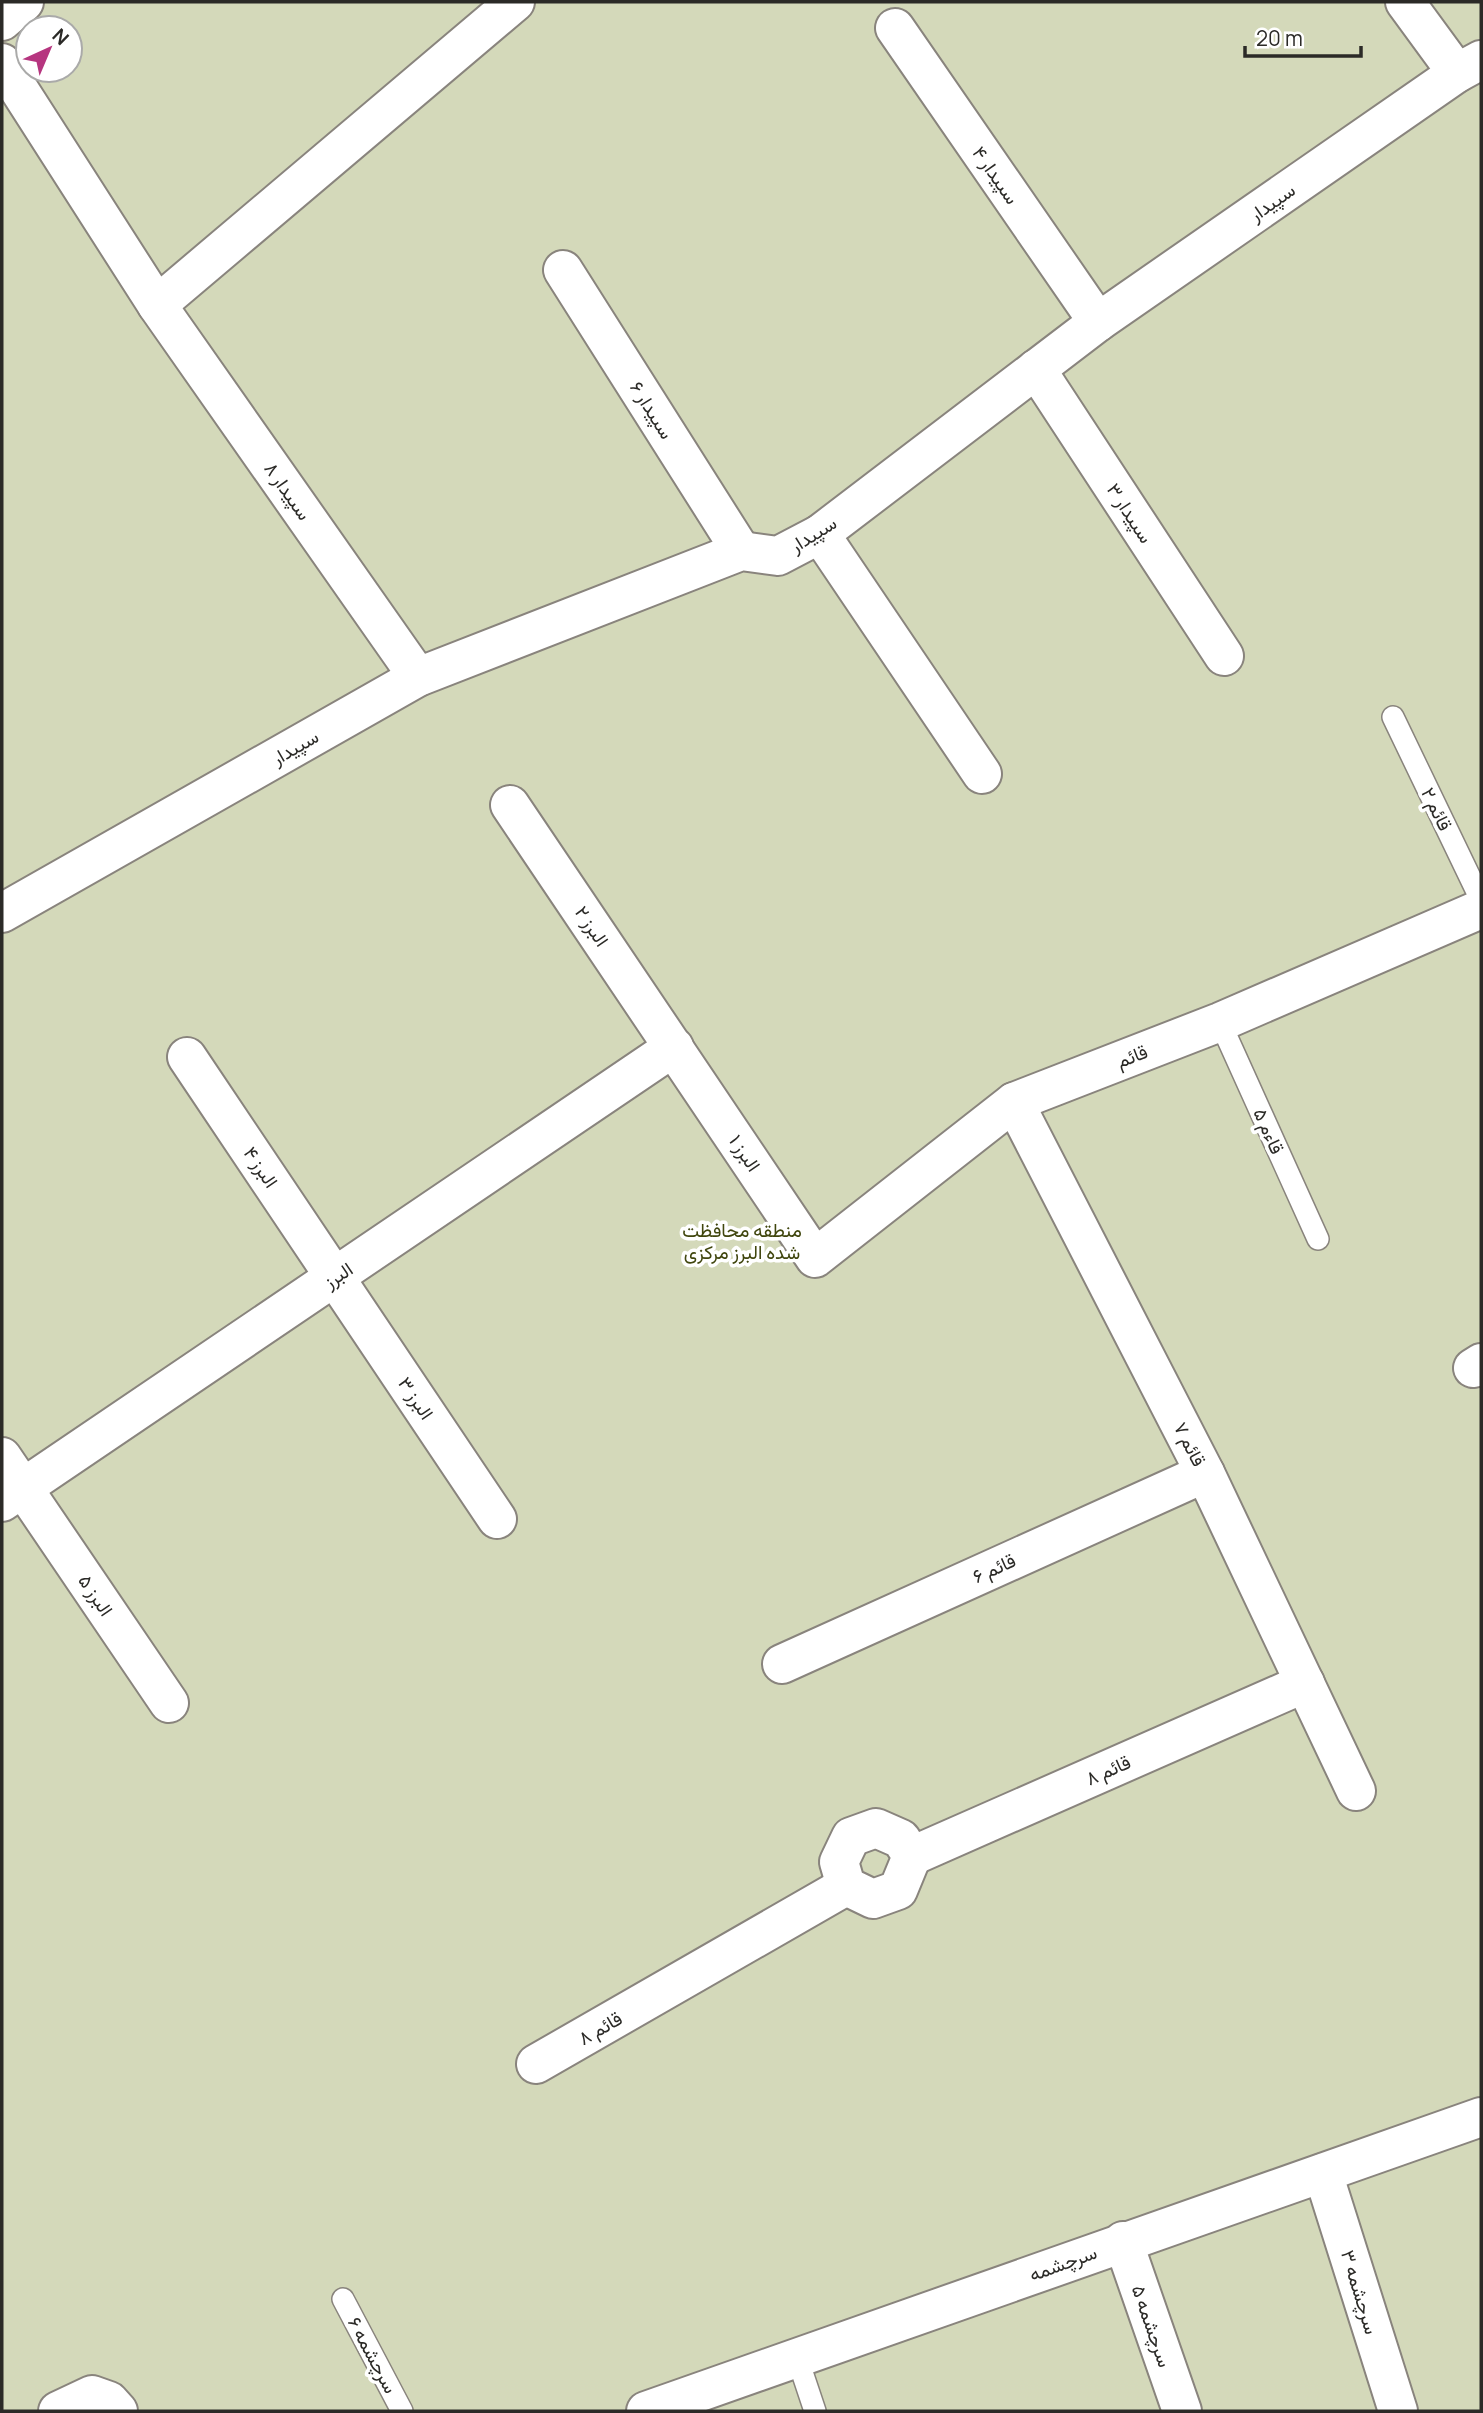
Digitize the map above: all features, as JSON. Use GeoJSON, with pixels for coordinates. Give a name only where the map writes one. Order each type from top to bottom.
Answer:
{"type":"FeatureCollection","features":[{"type":"Feature","properties":{"kind":"street"},"geometry":{"type":"LineString","coordinates":[[2,21],[24,2]]}},
{"type":"Feature","properties":{"kind":"street"},"geometry":{"type":"LineString","coordinates":[[157,305],[515,2]]}},
{"type":"Feature","properties":{"kind":"street"},"geometry":{"type":"LineString","coordinates":[[1405,2],[1469,67]]}},
{"type":"Feature","properties":{"kind":"street","name":"سپیدار ۴"},"geometry":{"type":"LineString","coordinates":[[895,28],[1098,322]]}},
{"type":"Feature","properties":{"kind":"street","name":"سپیدار ۸"},"geometry":{"type":"LineString","coordinates":[[2,63],[157,305],[418,677]]}},
{"type":"Feature","properties":{"kind":"street","name":"سپیدار"},"geometry":{"type":"LineString","coordinates":[[2,913],[418,677],[741,551],[778,556],[820,534],[1098,322],[1469,67]]}},
{"type":"Feature","properties":{"kind":"street","name":"سپیدار ۶"},"geometry":{"type":"LineString","coordinates":[[563,270],[741,551]]}},
{"type":"Feature","properties":{"kind":"street","name":"سپیدار ۳"},"geometry":{"type":"LineString","coordinates":[[1036,369],[1224,656]]}},
{"type":"Feature","properties":{"kind":"street"},"geometry":{"type":"LineString","coordinates":[[820,534],[982,774]]}},
{"type":"Feature","properties":{"kind":"street","name":"البرز ۲"},"geometry":{"type":"LineString","coordinates":[[510,805],[674,1047]]}},
{"type":"Feature","properties":{"kind":"street","name":"قائم"},"geometry":{"type":"LineString","coordinates":[[815,1258],[1014,1102],[1220,1022],[1481,909]]}},
{"type":"Feature","properties":{"kind":"street","name":"البرز ۱"},"geometry":{"type":"LineString","coordinates":[[674,1047],[815,1258]]}},
{"type":"Feature","properties":{"kind":"street","name":"البرز"},"geometry":{"type":"LineString","coordinates":[[12,1494],[674,1047]]}},
{"type":"Feature","properties":{"kind":"street","name":"البرز ۴"},"geometry":{"type":"LineString","coordinates":[[187,1057],[335,1277]]}},
{"type":"Feature","properties":{"kind":"street","name":"قائم ۷"},"geometry":{"type":"LineString","coordinates":[[1014,1102],[1206,1473],[1356,1791]]}},
{"type":"Feature","properties":{"kind":"street","name":"البرز ۳"},"geometry":{"type":"LineString","coordinates":[[335,1277],[497,1519]]}},
{"type":"Feature","properties":{"kind":"street","name":"البرز ۵"},"geometry":{"type":"LineString","coordinates":[[2,1457],[12,1494],[169,1703]]}},
{"type":"Feature","properties":{"kind":"street","name":"قائم ۶"},"geometry":{"type":"LineString","coordinates":[[782,1664],[1206,1473]]}},
{"type":"Feature","properties":{"kind":"street","name":"قائم ۸"},"geometry":{"type":"LineString","coordinates":[[912,1856],[1305,1684]]}},
{"type":"Feature","properties":{"kind":"street"},"geometry":{"type":"LineString","coordinates":[[876,1828],[901,1839],[912,1856],[898,1890],[873,1899],[846,1886],[839,1862],[851,1837],[876,1828]]}},
{"type":"Feature","properties":{"kind":"street","name":"قائم ۸"},"geometry":{"type":"LineString","coordinates":[[536,2064],[846,1886]]}},
{"type":"Feature","properties":{"kind":"street","name":"سرچشمه"},"geometry":{"type":"LineString","coordinates":[[646,2411],[1481,2117]]}},
{"type":"Feature","properties":{"kind":"street","name":"سرچشمه ۳"},"geometry":{"type":"LineString","coordinates":[[1323,2173],[1398,2411]]}},
{"type":"Feature","properties":{"kind":"street","name":"سرچشمه ۵"},"geometry":{"type":"LineString","coordinates":[[1123,2241],[1182,2411]]}},
{"type":"Feature","properties":{"kind":"street"},"geometry":{"type":"LineString","coordinates":[[58,2411],[92,2395],[109,2401],[118,2411]]}},
{"type":"Feature","properties":{"kind":"lane","name":"قائم ۲"},"geometry":{"type":"LineString","coordinates":[[1393,717],[1481,900]]}},
{"type":"Feature","properties":{"kind":"lane","name":"قاءم ۵"},"geometry":{"type":"LineString","coordinates":[[1220,1022],[1318,1239]]}},
{"type":"Feature","properties":{"kind":"lane","name":"سرچشمه ۶"},"geometry":{"type":"LineString","coordinates":[[343,2299],[402,2411]]}},
{"type":"Feature","properties":{"kind":"lane"},"geometry":{"type":"LineString","coordinates":[[797,2357],[815,2411]]}},
{"type":"Feature","properties":{"kind":"green space","name":"منطقه محافظت شده البرز مرکزی"},"geometry":{"type":"Polygon","coordinates":[[[2,2],[1481,2],[1481,2411],[2,2411],[2,2]]]}}]}
